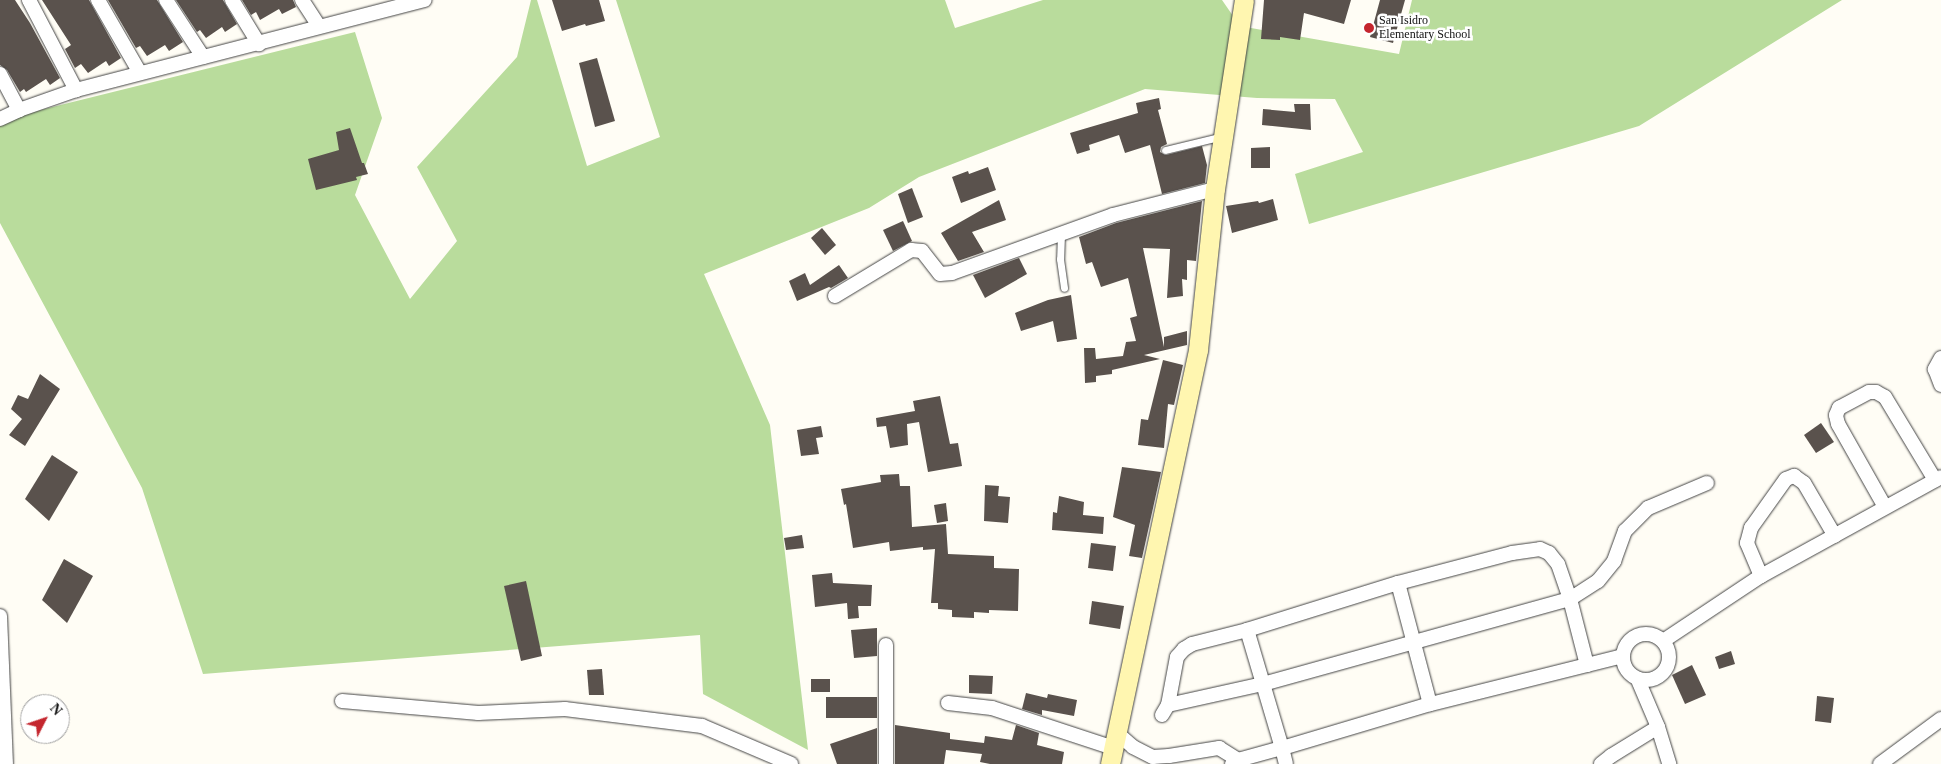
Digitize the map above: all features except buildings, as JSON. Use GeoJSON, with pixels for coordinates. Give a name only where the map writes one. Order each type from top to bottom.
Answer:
{"type":"FeatureCollection","features":[{"type":"Feature","properties":{"kind":"street"},"geometry":{"type":"LineString","coordinates":[[29,0],[76,90]]}},
{"type":"Feature","properties":{"kind":"street"},"geometry":{"type":"LineString","coordinates":[[98,0],[140,73]]}},
{"type":"Feature","properties":{"kind":"street"},"geometry":{"type":"LineString","coordinates":[[166,0],[203,57]]}},
{"type":"Feature","properties":{"kind":"street"},"geometry":{"type":"LineString","coordinates":[[232,0],[259,44]]}},
{"type":"Feature","properties":{"kind":"street"},"geometry":{"type":"LineString","coordinates":[[302,0],[319,26]]}},
{"type":"Feature","properties":{"kind":"street"},"geometry":{"type":"LineString","coordinates":[[0,119],[76,90],[259,44],[319,26],[377,5],[425,0]]}},
{"type":"Feature","properties":{"kind":"street"},"geometry":{"type":"LineString","coordinates":[[1114,748],[1198,350],[1215,189],[1244,0]]}},
{"type":"Feature","properties":{"kind":"street"},"geometry":{"type":"LineString","coordinates":[[0,74],[20,110]]}},
{"type":"Feature","properties":{"kind":"street"},"geometry":{"type":"LineString","coordinates":[[835,296],[911,250],[922,251],[940,274],[952,274],[1113,215],[1215,189]]}},
{"type":"Feature","properties":{"kind":"street"},"geometry":{"type":"LineString","coordinates":[[1941,358],[1935,369],[1941,385]]}},
{"type":"Feature","properties":{"kind":"street"},"geometry":{"type":"LineString","coordinates":[[1663,641],[1761,576],[1938,478],[1885,397],[1876,392],[1869,392],[1839,408],[1836,414],[1838,424],[1885,507]]}},
{"type":"Feature","properties":{"kind":"street"},"geometry":{"type":"LineString","coordinates":[[1761,576],[1747,543],[1751,528],[1786,479],[1794,476],[1804,483],[1835,536]]}},
{"type":"Feature","properties":{"kind":"street"},"geometry":{"type":"LineString","coordinates":[[1587,665],[1570,599],[1558,564],[1549,553],[1540,549],[1512,553],[1398,583],[1247,630],[1192,644],[1184,648],[1177,657],[1165,710],[1570,599],[1598,581],[1614,562],[1624,531],[1648,508],[1707,483]]}},
{"type":"Feature","properties":{"kind":"street"},"geometry":{"type":"LineString","coordinates":[[1398,583],[1430,704]]}},
{"type":"Feature","properties":{"kind":"street"},"geometry":{"type":"LineString","coordinates":[[0,616],[6,764]]}},
{"type":"Feature","properties":{"kind":"street"},"geometry":{"type":"LineString","coordinates":[[1247,630],[1286,764]]}},
{"type":"Feature","properties":{"kind":"street"},"geometry":{"type":"LineString","coordinates":[[1638,680],[1654,680],[1666,670],[1669,655],[1663,641],[1651,634],[1637,635],[1626,644],[1622,656],[1626,671],[1638,680],[1658,727],[1669,764]]}},
{"type":"Feature","properties":{"kind":"street"},"geometry":{"type":"LineString","coordinates":[[886,645],[886,764]]}},
{"type":"Feature","properties":{"kind":"street"},"geometry":{"type":"LineString","coordinates":[[948,703],[992,708],[1114,748],[1133,747],[1153,756],[1169,756],[1220,748],[1235,762],[1430,704],[1622,656]]}},
{"type":"Feature","properties":{"kind":"street"},"geometry":{"type":"LineString","coordinates":[[342,701],[478,713],[564,709],[702,726],[791,764]]}},
{"type":"Feature","properties":{"kind":"street"},"geometry":{"type":"LineString","coordinates":[[1880,764],[1941,719]]}},
{"type":"Feature","properties":{"kind":"street"},"geometry":{"type":"LineString","coordinates":[[1601,764],[1610,756],[1658,727]]}},
{"type":"Feature","properties":{"kind":"lane"},"geometry":{"type":"LineString","coordinates":[[1165,150],[1223,136]]}},
{"type":"Feature","properties":{"kind":"lane"},"geometry":{"type":"LineString","coordinates":[[1061,234],[1060,259],[1064,288]]}},
{"type":"Feature","properties":{"kind":"green space"},"geometry":{"type":"Polygon","coordinates":[[[531,0],[537,0],[587,166],[660,137],[616,0],[945,0],[955,28],[1043,0],[1222,0],[1240,26],[1399,54],[1412,0],[1842,0],[1639,126],[1309,224],[1295,174],[1363,152],[1335,99],[1257,98],[1145,89],[919,177],[869,208],[704,274],[770,425],[808,750],[703,694],[700,635],[203,674],[142,488],[0,223],[0,120],[355,32],[382,118],[355,195],[410,299],[457,241],[417,167],[517,57],[531,0]]]}},
{"type":"Feature","properties":{"kind":"place","name":"San Isidro Elementary School"},"geometry":{"type":"Point","coordinates":[1369,28]}}]}
